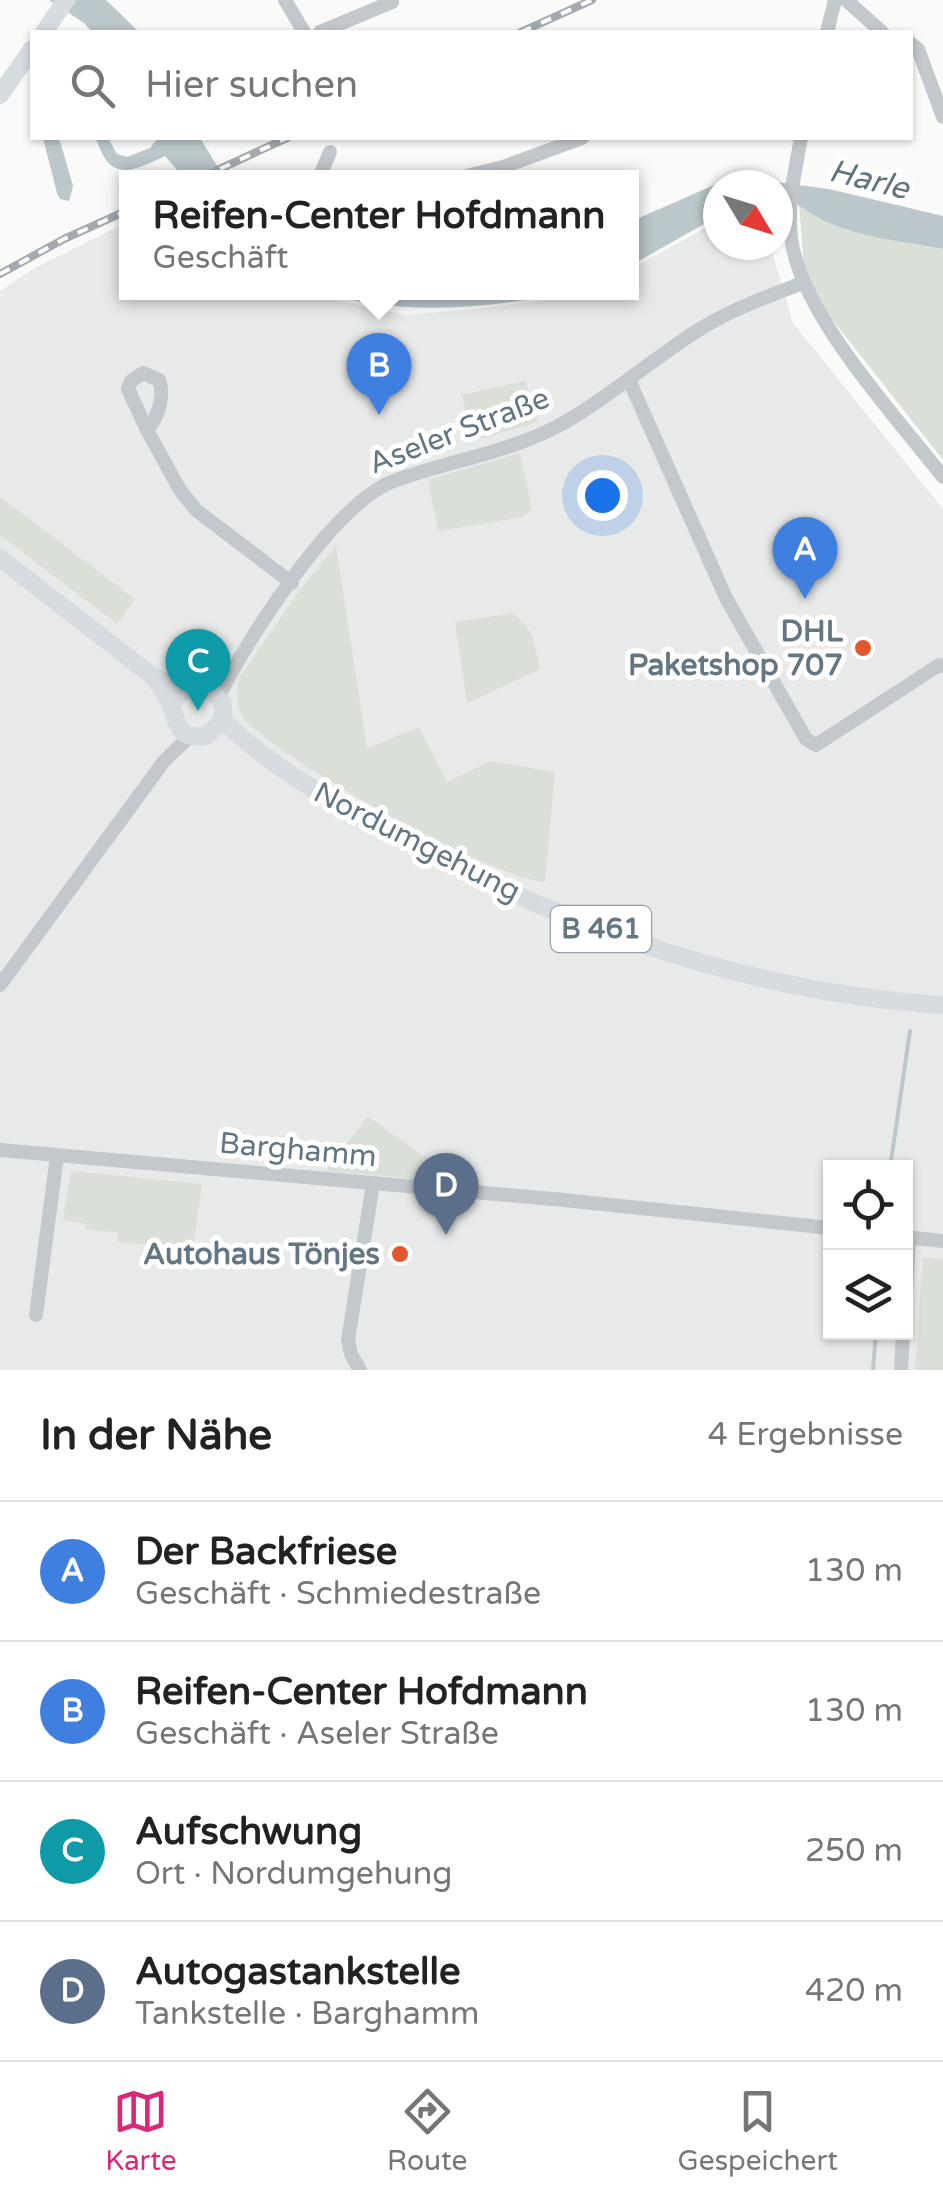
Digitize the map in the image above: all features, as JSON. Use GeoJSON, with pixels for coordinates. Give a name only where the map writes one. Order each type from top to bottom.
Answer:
{"type":"FeatureCollection","features":[{"type":"Feature","properties":{"kind":"main road"},"geometry":{"type":"LineString","coordinates":[[45,30],[61,8]]}},
{"type":"Feature","properties":{"kind":"main road"},"geometry":{"type":"LineString","coordinates":[[0,95],[30,51]]}},
{"type":"Feature","properties":{"kind":"main road"},"geometry":{"type":"LineString","coordinates":[[0,558],[177,698]]}},
{"type":"Feature","properties":{"kind":"main road"},"geometry":{"type":"LineString","coordinates":[[198,685],[213,691],[224,712],[218,726],[184,732],[172,714],[177,698],[198,685]]}},
{"type":"Feature","properties":{"kind":"main road","name":"Nordumgehung"},"geometry":{"type":"LineString","coordinates":[[218,726],[303,783],[421,850],[567,916],[722,968],[877,999],[943,1005]]}},
{"type":"Feature","properties":{"kind":"street"},"geometry":{"type":"LineString","coordinates":[[285,0],[303,30]]}},
{"type":"Feature","properties":{"kind":"street"},"geometry":{"type":"LineString","coordinates":[[828,30],[835,0]]}},
{"type":"Feature","properties":{"kind":"street"},"geometry":{"type":"LineString","coordinates":[[846,0],[880,30]]}},
{"type":"Feature","properties":{"kind":"street"},"geometry":{"type":"LineString","coordinates":[[325,30],[392,2]]}},
{"type":"Feature","properties":{"kind":"street"},"geometry":{"type":"LineString","coordinates":[[913,45],[918,48],[943,117]]}},
{"type":"Feature","properties":{"kind":"street"},"geometry":{"type":"LineString","coordinates":[[491,170],[577,140]]}},
{"type":"Feature","properties":{"kind":"street"},"geometry":{"type":"LineString","coordinates":[[801,140],[790,207],[802,283],[836,337],[943,477]]}},
{"type":"Feature","properties":{"kind":"street"},"geometry":{"type":"LineString","coordinates":[[322,170],[330,152]]}},
{"type":"Feature","properties":{"kind":"street","name":"Aseler Straße"},"geometry":{"type":"LineString","coordinates":[[213,691],[338,521],[375,490],[528,440],[568,420],[708,324],[802,283]]}},
{"type":"Feature","properties":{"kind":"street"},"geometry":{"type":"LineString","coordinates":[[629,380],[726,598],[806,739],[816,745],[943,666]]}},
{"type":"Feature","properties":{"kind":"street"},"geometry":{"type":"LineString","coordinates":[[147,430],[180,490],[196,510],[292,582]]}},
{"type":"Feature","properties":{"kind":"street"},"geometry":{"type":"LineString","coordinates":[[0,985],[184,732]]}},
{"type":"Feature","properties":{"kind":"street","name":"Barghamm"},"geometry":{"type":"LineString","coordinates":[[0,1150],[823,1227]]}},
{"type":"Feature","properties":{"kind":"street"},"geometry":{"type":"LineString","coordinates":[[36,1315],[57,1156]]}},
{"type":"Feature","properties":{"kind":"street"},"geometry":{"type":"LineString","coordinates":[[360,1370],[348,1340],[374,1184]]}},
{"type":"Feature","properties":{"kind":"street"},"geometry":{"type":"LineString","coordinates":[[913,1238],[943,1241]]}},
{"type":"Feature","properties":{"kind":"street"},"geometry":{"type":"LineString","coordinates":[[901,1370],[903,1340]]}},
{"type":"Feature","properties":{"kind":"shaded area"},"geometry":{"type":"Polygon","coordinates":[[[49,0],[106,0],[137,30],[90,30],[49,0]]]}},
{"type":"Feature","properties":{"kind":"shaded area"},"geometry":{"type":"Polygon","coordinates":[[[44,140],[60,140],[73,186],[69,201],[60,199],[44,140]]]}},
{"type":"Feature","properties":{"kind":"shaded area"},"geometry":{"type":"Polygon","coordinates":[[[97,140],[109,140],[117,154],[127,157],[150,148],[156,140],[201,140],[220,170],[177,170],[165,156],[123,170],[108,162],[97,140]]]}},
{"type":"Feature","properties":{"kind":"shaded area"},"geometry":{"type":"Polygon","coordinates":[[[793,184],[943,216],[943,249],[884,239],[820,219],[793,203],[793,184]]]}},
{"type":"Feature","properties":{"kind":"shaded area"},"geometry":{"type":"Polygon","coordinates":[[[703,190],[703,225],[639,261],[639,218],[703,190]]]}},
{"type":"Feature","properties":{"kind":"shaded area"},"geometry":{"type":"Polygon","coordinates":[[[799,202],[848,229],[943,249],[943,460],[827,313],[804,269],[799,202]]]}},
{"type":"Feature","properties":{"kind":"shaded area"},"geometry":{"type":"Polygon","coordinates":[[[119,226],[119,300],[336,300],[406,315],[547,300],[639,300],[639,264],[703,229],[703,260],[774,260],[793,323],[943,509],[943,1370],[0,1370],[0,291],[36,267],[119,226]]]}},
{"type":"Feature","properties":{"kind":"shaded area"},"geometry":{"type":"Polygon","coordinates":[[[354,300],[522,300],[444,308],[354,300]]]}},
{"type":"Feature","properties":{"kind":"shaded area"},"geometry":{"type":"Polygon","coordinates":[[[525,381],[538,422],[473,441],[462,395],[525,381]]]}},
{"type":"Feature","properties":{"kind":"shaded area"},"geometry":{"type":"Polygon","coordinates":[[[520,453],[532,509],[522,517],[438,531],[428,480],[520,453]]]}},
{"type":"Feature","properties":{"kind":"shaded area"},"geometry":{"type":"Polygon","coordinates":[[[0,497],[135,599],[117,624],[0,535],[0,497]]]}},
{"type":"Feature","properties":{"kind":"shaded area"},"geometry":{"type":"Polygon","coordinates":[[[336,546],[367,748],[419,727],[447,782],[491,761],[555,772],[545,882],[481,861],[390,816],[303,764],[243,717],[237,701],[239,678],[302,587],[336,546]]]}},
{"type":"Feature","properties":{"kind":"shaded area"},"geometry":{"type":"Polygon","coordinates":[[[514,613],[532,634],[540,669],[467,703],[455,622],[514,613]]]}},
{"type":"Feature","properties":{"kind":"shaded area"},"geometry":{"type":"Polygon","coordinates":[[[368,1116],[427,1159],[466,1171],[464,1183],[326,1171],[368,1116]]]}},
{"type":"Feature","properties":{"kind":"shaded area"},"geometry":{"type":"Polygon","coordinates":[[[71,1171],[202,1184],[193,1249],[118,1242],[118,1233],[86,1229],[86,1224],[63,1220],[71,1171]]]}},
{"type":"Feature","properties":{"kind":"shaded area"},"geometry":{"type":"Polygon","coordinates":[[[923,1257],[943,1259],[943,1370],[915,1370],[923,1257]]]}},
{"type":"Feature","properties":{"kind":"waterway"},"geometry":{"type":"LineString","coordinates":[[891,1160],[910,1031]]}},
{"type":"Feature","properties":{"kind":"waterway"},"geometry":{"type":"LineString","coordinates":[[873,1370],[875,1340]]}},
{"type":"Feature","properties":{"kind":"railway"},"geometry":{"type":"LineString","coordinates":[[525,30],[592,0]]}},
{"type":"Feature","properties":{"kind":"railway"},"geometry":{"type":"LineString","coordinates":[[217,170],[283,140]]}},
{"type":"Feature","properties":{"kind":"railway"},"geometry":{"type":"LineString","coordinates":[[0,274],[119,214]]}},
{"type":"Feature","properties":{"kind":"place","name":"Reifen-Center Hofdmann"},"geometry":{"type":"Point","coordinates":[379,415]}},
{"type":"Feature","properties":{"kind":"place","name":"Der Backfriese"},"geometry":{"type":"Point","coordinates":[805,599]}},
{"type":"Feature","properties":{"kind":"place","name":"DHL Paketshop 707"},"geometry":{"type":"Point","coordinates":[863,648]}},
{"type":"Feature","properties":{"kind":"place","name":"Aufschwung"},"geometry":{"type":"Point","coordinates":[198,711]}},
{"type":"Feature","properties":{"kind":"place","name":"Autogastankstelle"},"geometry":{"type":"Point","coordinates":[446,1235]}},
{"type":"Feature","properties":{"kind":"place","name":"Autohaus Tönjes"},"geometry":{"type":"Point","coordinates":[400,1254]}},
{"type":"Feature","properties":{"kind":"water label","name":"Harle"},"geometry":{"type":"Point","coordinates":[869,180]}}]}
